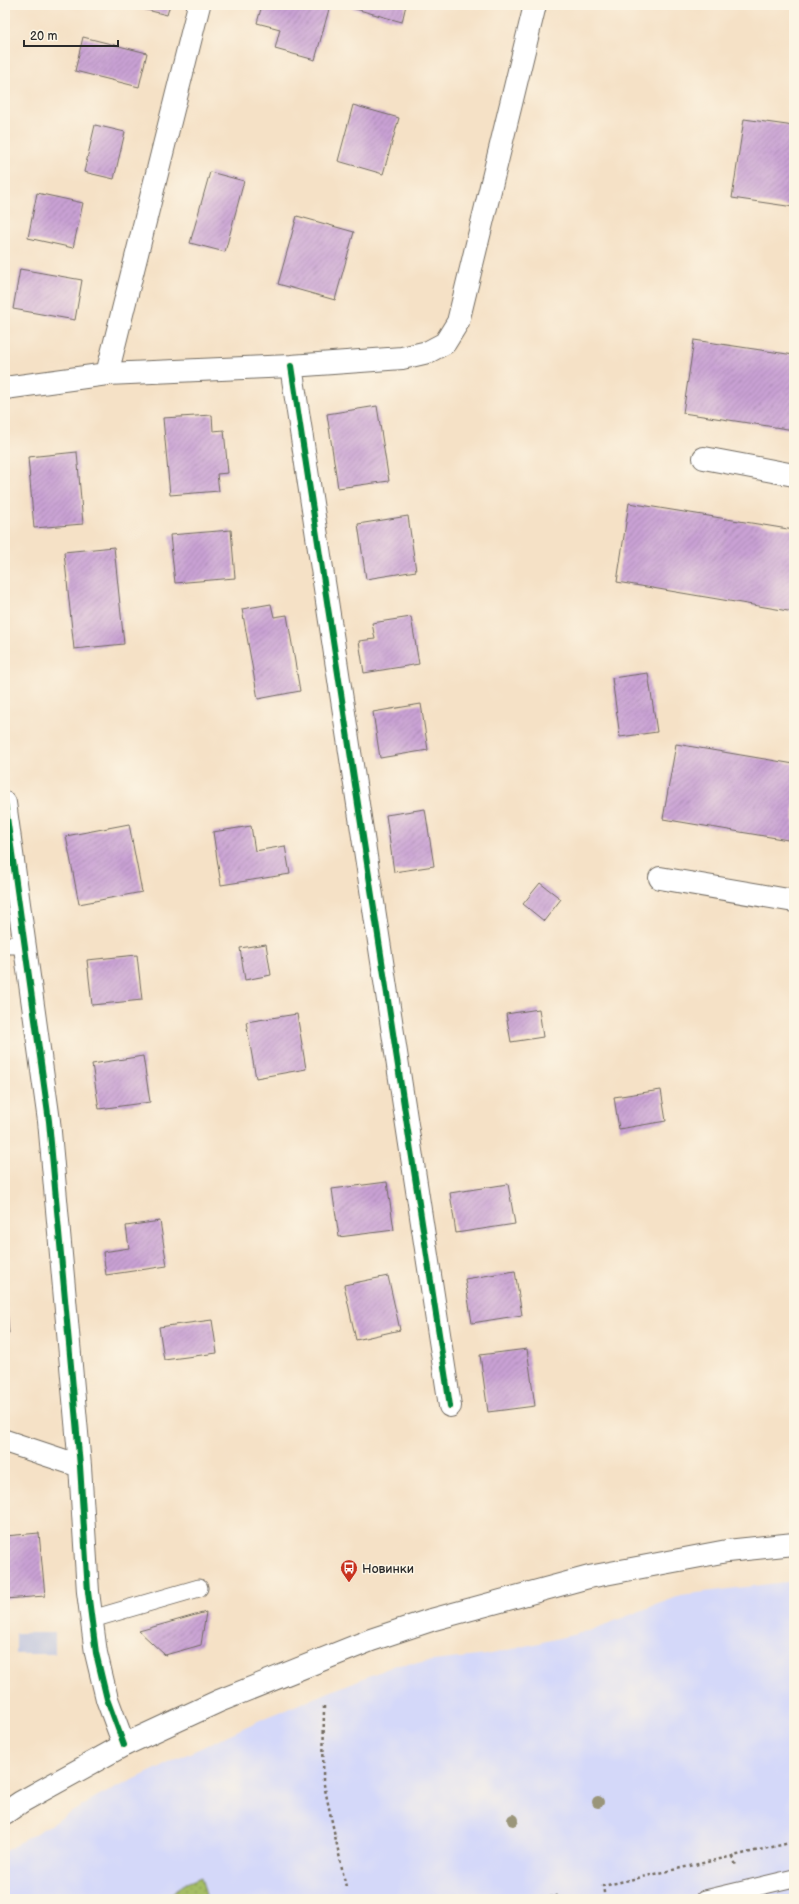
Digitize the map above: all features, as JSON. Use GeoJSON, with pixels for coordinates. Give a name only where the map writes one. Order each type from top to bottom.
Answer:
{"type":"FeatureCollection","features":[{"type":"Feature","properties":{"kind":"street"},"geometry":{"type":"LineString","coordinates":[[107,374],[199,5]]}},
{"type":"Feature","properties":{"kind":"street"},"geometry":{"type":"LineString","coordinates":[[5,388],[107,374],[291,366],[402,358],[428,352],[445,343],[458,322],[535,5]]}},
{"type":"Feature","properties":{"kind":"street"},"geometry":{"type":"LineString","coordinates":[[291,366],[450,1406]]}},
{"type":"Feature","properties":{"kind":"street"},"geometry":{"type":"LineString","coordinates":[[704,458],[794,475]]}},
{"type":"Feature","properties":{"kind":"street"},"geometry":{"type":"LineString","coordinates":[[5,803],[15,945],[49,1121],[80,1466],[88,1592],[96,1653],[107,1699],[124,1745]]}},
{"type":"Feature","properties":{"kind":"street"},"geometry":{"type":"LineString","coordinates":[[660,878],[794,901]]}},
{"type":"Feature","properties":{"kind":"street"},"geometry":{"type":"LineString","coordinates":[[5,1441],[80,1466]]}},
{"type":"Feature","properties":{"kind":"street"},"geometry":{"type":"LineString","coordinates":[[5,1813],[21,1802],[124,1745],[219,1701],[371,1640],[431,1620],[589,1577],[727,1551],[794,1544]]}},
{"type":"Feature","properties":{"kind":"lane"},"geometry":{"type":"LineString","coordinates":[[92,1620],[200,1588]]}},
{"type":"Feature","properties":{"kind":"lane"},"geometry":{"type":"LineString","coordinates":[[705,1899],[794,1878]]}},
{"type":"Feature","properties":{"kind":"path"},"geometry":{"type":"LineString","coordinates":[[324,1706],[323,1780],[346,1887]]}},
{"type":"Feature","properties":{"kind":"path"},"geometry":{"type":"LineString","coordinates":[[605,1899],[603,1886],[794,1842]]}},
{"type":"Feature","properties":{"kind":"path"},"geometry":{"type":"LineString","coordinates":[[543,1899],[559,1896]]}},
{"type":"Feature","properties":{"kind":"shaded area"},"geometry":{"type":"Polygon","coordinates":[[[794,1581],[794,1899],[5,1899],[5,1852],[12,1847],[101,1795],[260,1720],[396,1665],[487,1655],[589,1631],[681,1595],[794,1581]]]}},
{"type":"Feature","properties":{"kind":"shaded area"},"geometry":{"type":"Polygon","coordinates":[[[16,1633],[55,1633],[55,1654],[16,1654],[16,1633]]]}},
{"type":"Feature","properties":{"kind":"green space"},"geometry":{"type":"Polygon","coordinates":[[[201,1877],[207,1899],[164,1899],[184,1884],[201,1877]]]}},
{"type":"Feature","properties":{"kind":"building"},"geometry":{"type":"Polygon","coordinates":[[[127,5],[170,5],[167,15],[127,5]]]}},
{"type":"Feature","properties":{"kind":"building"},"geometry":{"type":"Polygon","coordinates":[[[262,5],[316,5],[329,9],[315,60],[275,49],[280,29],[257,23],[262,5]]]}},
{"type":"Feature","properties":{"kind":"building"},"geometry":{"type":"Polygon","coordinates":[[[353,5],[406,5],[402,22],[352,8],[353,5]]]}},
{"type":"Feature","properties":{"kind":"building"},"geometry":{"type":"Polygon","coordinates":[[[83,37],[147,53],[139,87],[75,71],[83,37]]]}},
{"type":"Feature","properties":{"kind":"building"},"geometry":{"type":"Polygon","coordinates":[[[353,105],[399,118],[383,174],[338,161],[353,105]]]}},
{"type":"Feature","properties":{"kind":"building"},"geometry":{"type":"Polygon","coordinates":[[[744,119],[794,126],[794,207],[732,198],[744,119]]]}},
{"type":"Feature","properties":{"kind":"building"},"geometry":{"type":"Polygon","coordinates":[[[95,125],[125,132],[114,179],[84,172],[95,125]]]}},
{"type":"Feature","properties":{"kind":"building"},"geometry":{"type":"Polygon","coordinates":[[[210,172],[244,181],[225,252],[190,243],[210,172]]]}},
{"type":"Feature","properties":{"kind":"building"},"geometry":{"type":"Polygon","coordinates":[[[37,193],[83,203],[73,248],[28,238],[37,193]]]}},
{"type":"Feature","properties":{"kind":"building"},"geometry":{"type":"Polygon","coordinates":[[[297,216],[354,232],[335,300],[278,284],[297,216]]]}},
{"type":"Feature","properties":{"kind":"building"},"geometry":{"type":"Polygon","coordinates":[[[20,269],[82,280],[75,320],[13,309],[20,269]]]}},
{"type":"Feature","properties":{"kind":"building"},"geometry":{"type":"Polygon","coordinates":[[[694,340],[794,355],[794,430],[683,413],[694,340]]]}},
{"type":"Feature","properties":{"kind":"building"},"geometry":{"type":"Polygon","coordinates":[[[377,406],[389,481],[338,488],[327,414],[377,406]]]}},
{"type":"Feature","properties":{"kind":"building"},"geometry":{"type":"Polygon","coordinates":[[[212,415],[213,431],[224,430],[228,473],[217,474],[219,491],[170,495],[163,418],[212,415]]]}},
{"type":"Feature","properties":{"kind":"building"},"geometry":{"type":"Polygon","coordinates":[[[77,452],[83,524],[34,528],[28,457],[77,452]]]}},
{"type":"Feature","properties":{"kind":"building"},"geometry":{"type":"Polygon","coordinates":[[[629,503],[794,530],[794,612],[617,582],[629,503]]]}},
{"type":"Feature","properties":{"kind":"building"},"geometry":{"type":"Polygon","coordinates":[[[408,516],[416,571],[366,579],[358,524],[408,516]]]}},
{"type":"Feature","properties":{"kind":"building"},"geometry":{"type":"Polygon","coordinates":[[[231,530],[235,578],[175,583],[170,535],[231,530]]]}},
{"type":"Feature","properties":{"kind":"building"},"geometry":{"type":"Polygon","coordinates":[[[114,547],[124,644],[74,649],[64,552],[114,547]]]}},
{"type":"Feature","properties":{"kind":"building"},"geometry":{"type":"Polygon","coordinates":[[[271,604],[274,617],[287,615],[300,691],[258,699],[242,609],[271,604]]]}},
{"type":"Feature","properties":{"kind":"building"},"geometry":{"type":"Polygon","coordinates":[[[411,617],[419,664],[364,673],[359,641],[375,639],[372,623],[411,617]]]}},
{"type":"Feature","properties":{"kind":"building"},"geometry":{"type":"Polygon","coordinates":[[[648,673],[657,732],[620,737],[612,678],[648,673]]]}},
{"type":"Feature","properties":{"kind":"building"},"geometry":{"type":"Polygon","coordinates":[[[421,704],[428,750],[380,758],[373,712],[421,704]]]}},
{"type":"Feature","properties":{"kind":"building"},"geometry":{"type":"Polygon","coordinates":[[[676,744],[794,764],[794,841],[663,819],[676,744]]]}},
{"type":"Feature","properties":{"kind":"building"},"geometry":{"type":"Polygon","coordinates":[[[425,809],[434,866],[394,872],[386,815],[425,809]]]}},
{"type":"Feature","properties":{"kind":"building"},"geometry":{"type":"Polygon","coordinates":[[[129,824],[142,892],[79,904],[66,836],[129,824]]]}},
{"type":"Feature","properties":{"kind":"building"},"geometry":{"type":"Polygon","coordinates":[[[251,826],[255,851],[285,846],[290,874],[221,885],[213,832],[251,826]]]}},
{"type":"Feature","properties":{"kind":"building"},"geometry":{"type":"Polygon","coordinates":[[[540,883],[561,899],[544,921],[523,904],[540,883]]]}},
{"type":"Feature","properties":{"kind":"building"},"geometry":{"type":"Polygon","coordinates":[[[266,944],[271,975],[245,980],[240,948],[266,944]]]}},
{"type":"Feature","properties":{"kind":"building"},"geometry":{"type":"Polygon","coordinates":[[[137,955],[142,1000],[92,1005],[87,960],[137,955]]]}},
{"type":"Feature","properties":{"kind":"building"},"geometry":{"type":"Polygon","coordinates":[[[539,1009],[543,1037],[511,1042],[506,1014],[539,1009]]]}},
{"type":"Feature","properties":{"kind":"building"},"geometry":{"type":"Polygon","coordinates":[[[297,1014],[306,1069],[256,1078],[246,1022],[297,1014]]]}},
{"type":"Feature","properties":{"kind":"building"},"geometry":{"type":"Polygon","coordinates":[[[143,1056],[150,1102],[99,1109],[92,1064],[143,1056]]]}},
{"type":"Feature","properties":{"kind":"building"},"geometry":{"type":"Polygon","coordinates":[[[661,1090],[666,1121],[619,1129],[614,1097],[661,1090]]]}},
{"type":"Feature","properties":{"kind":"building"},"geometry":{"type":"Polygon","coordinates":[[[387,1182],[394,1230],[339,1237],[332,1189],[387,1182]]]}},
{"type":"Feature","properties":{"kind":"building"},"geometry":{"type":"Polygon","coordinates":[[[508,1184],[515,1224],[456,1233],[450,1193],[508,1184]]]}},
{"type":"Feature","properties":{"kind":"building"},"geometry":{"type":"Polygon","coordinates":[[[160,1221],[167,1266],[106,1275],[103,1252],[129,1248],[126,1226],[160,1221]]]}},
{"type":"Feature","properties":{"kind":"building"},"geometry":{"type":"Polygon","coordinates":[[[515,1271],[522,1315],[472,1323],[465,1279],[515,1271]]]}},
{"type":"Feature","properties":{"kind":"building"},"geometry":{"type":"Polygon","coordinates":[[[388,1276],[400,1330],[356,1340],[344,1285],[388,1276]]]}},
{"type":"Feature","properties":{"kind":"building"},"geometry":{"type":"Polygon","coordinates":[[[5,1288],[9,1333],[5,1333],[5,1288]]]}},
{"type":"Feature","properties":{"kind":"building"},"geometry":{"type":"Polygon","coordinates":[[[212,1320],[217,1353],[164,1360],[159,1327],[212,1320]]]}},
{"type":"Feature","properties":{"kind":"building"},"geometry":{"type":"Polygon","coordinates":[[[527,1349],[535,1406],[488,1412],[480,1355],[527,1349]]]}},
{"type":"Feature","properties":{"kind":"building"},"geometry":{"type":"Polygon","coordinates":[[[39,1533],[45,1596],[5,1599],[5,1536],[39,1533]]]}},
{"type":"Feature","properties":{"kind":"building"},"geometry":{"type":"Polygon","coordinates":[[[206,1612],[201,1645],[165,1655],[139,1631],[206,1612]]]}},
{"type":"Feature","properties":{"kind":"cycle path"},"geometry":{"type":"LineString","coordinates":[[291,366],[450,1406]]}},
{"type":"Feature","properties":{"kind":"cycle path"},"geometry":{"type":"LineString","coordinates":[[5,803],[49,1121],[80,1466],[88,1592],[96,1653],[107,1699],[124,1745]]}},
{"type":"Feature","properties":{"kind":"place","name":"Новинки"},"geometry":{"type":"Point","coordinates":[349,1583]}}]}
